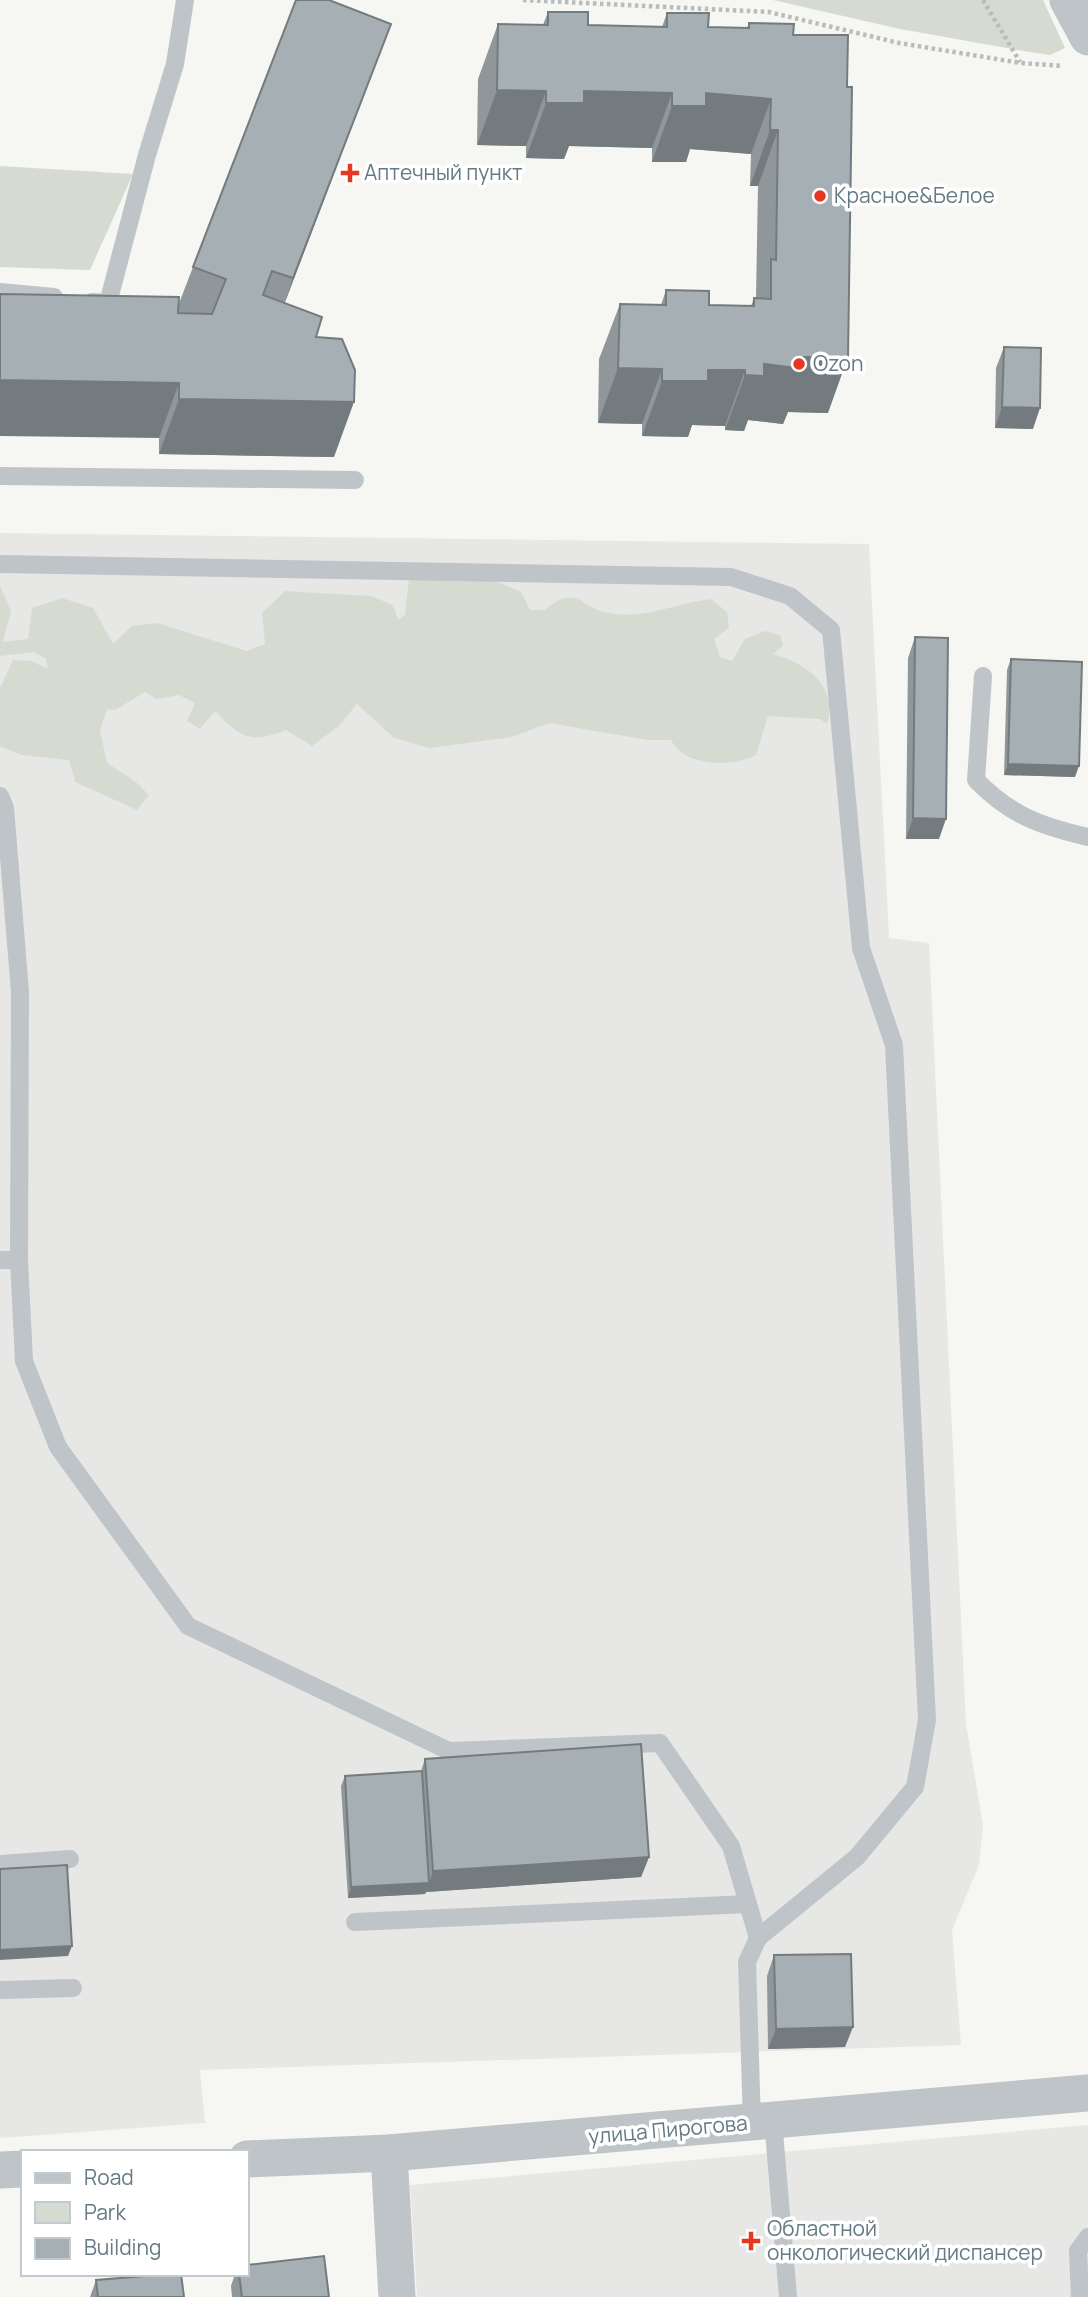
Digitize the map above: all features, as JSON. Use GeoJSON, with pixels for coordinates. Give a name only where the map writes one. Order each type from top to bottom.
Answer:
{"type":"FeatureCollection","features":[{"type":"Feature","properties":{"kind":"street"},"geometry":{"type":"LineString","coordinates":[[1068,0],[1081,52]]}},
{"type":"Feature","properties":{"kind":"street","name":"улица Пирогова"},"geometry":{"type":"LineString","coordinates":[[248,2160],[389,2153],[1088,2093]]}},
{"type":"Feature","properties":{"kind":"street"},"geometry":{"type":"LineString","coordinates":[[389,2153],[397,2297]]}},
{"type":"Feature","properties":{"kind":"street"},"geometry":{"type":"LineString","coordinates":[[0,2170],[21,2169]]}},
{"type":"Feature","properties":{"kind":"lane"},"geometry":{"type":"LineString","coordinates":[[0,292],[108,303],[147,155],[175,64],[185,0]]}},
{"type":"Feature","properties":{"kind":"lane"},"geometry":{"type":"LineString","coordinates":[[0,476],[355,480]]}},
{"type":"Feature","properties":{"kind":"lane"},"geometry":{"type":"LineString","coordinates":[[0,564],[731,576],[790,596],[831,630],[861,948],[894,1045],[927,1720],[915,1787],[857,1857],[758,1938],[747,1962],[762,2122],[788,2297]]}},
{"type":"Feature","properties":{"kind":"lane"},"geometry":{"type":"LineString","coordinates":[[983,676],[976,780],[1001,806],[1056,830],[1088,837]]}},
{"type":"Feature","properties":{"kind":"lane"},"geometry":{"type":"LineString","coordinates":[[0,796],[5,808],[20,992],[19,1260],[24,1361],[58,1447],[188,1626],[449,1751],[660,1743],[731,1846],[758,1938]]}},
{"type":"Feature","properties":{"kind":"lane"},"geometry":{"type":"LineString","coordinates":[[0,1260],[19,1260]]}},
{"type":"Feature","properties":{"kind":"lane"},"geometry":{"type":"LineString","coordinates":[[0,1864],[71,1859]]}},
{"type":"Feature","properties":{"kind":"lane"},"geometry":{"type":"LineString","coordinates":[[355,1922],[748,1904]]}},
{"type":"Feature","properties":{"kind":"lane"},"geometry":{"type":"LineString","coordinates":[[0,1990],[73,1988]]}},
{"type":"Feature","properties":{"kind":"lane"},"geometry":{"type":"LineString","coordinates":[[1080,2297],[1078,2251],[1088,2237]]}},
{"type":"Feature","properties":{"kind":"path"},"geometry":{"type":"LineString","coordinates":[[523,0],[769,12],[899,43],[1021,63],[1081,52]]}},
{"type":"Feature","properties":{"kind":"path"},"geometry":{"type":"LineString","coordinates":[[983,0],[1021,63]]}},
{"type":"Feature","properties":{"kind":"shaded area"},"geometry":{"type":"Polygon","coordinates":[[[0,533],[869,544],[889,938],[929,943],[966,1724],[983,1825],[979,1865],[952,1930],[961,2045],[200,2070],[205,2123],[0,2138],[0,533]]]}},
{"type":"Feature","properties":{"kind":"shaded area","name":"Областной онкологический диспансер"},"geometry":{"type":"Polygon","coordinates":[[[1088,2125],[1088,2297],[417,2297],[410,2185],[1088,2125]]]}},
{"type":"Feature","properties":{"kind":"green space"},"geometry":{"type":"Polygon","coordinates":[[[773,0],[1043,0],[1065,48],[1050,55],[1024,51],[900,29],[773,0]]]}},
{"type":"Feature","properties":{"kind":"green space"},"geometry":{"type":"Polygon","coordinates":[[[0,166],[133,174],[90,270],[0,267],[0,166]]]}},
{"type":"Feature","properties":{"kind":"green space"},"geometry":{"type":"Polygon","coordinates":[[[409,579],[491,579],[521,592],[530,610],[545,610],[565,598],[572,598],[600,611],[622,615],[647,613],[711,599],[727,612],[729,628],[714,639],[720,657],[732,661],[745,639],[765,631],[780,635],[783,646],[773,654],[808,670],[824,687],[829,710],[827,724],[820,719],[768,716],[756,755],[722,763],[687,756],[671,740],[648,740],[549,723],[512,737],[429,748],[394,738],[357,704],[339,726],[312,746],[286,730],[263,737],[247,736],[239,733],[215,711],[200,729],[187,721],[195,703],[179,695],[157,699],[145,692],[115,710],[107,709],[100,730],[107,763],[136,782],[149,795],[137,810],[75,782],[69,760],[22,755],[0,746],[0,688],[13,660],[31,661],[48,669],[46,659],[34,652],[0,656],[0,586],[11,611],[3,642],[28,639],[32,608],[62,598],[93,608],[113,644],[132,626],[157,623],[247,651],[265,644],[262,613],[285,591],[371,596],[393,605],[398,620],[405,615],[409,579]]]}},
{"type":"Feature","properties":{"kind":"building"},"geometry":{"type":"Polygon","coordinates":[[[296,0],[329,0],[391,24],[293,278],[272,271],[263,295],[322,317],[316,337],[342,339],[355,370],[354,402],[179,399],[179,383],[0,380],[0,294],[179,297],[178,313],[212,314],[226,279],[193,267],[296,0]]]}},
{"type":"Feature","properties":{"kind":"building"},"geometry":{"type":"Polygon","coordinates":[[[548,12],[588,12],[588,25],[667,27],[667,13],[709,13],[708,27],[749,28],[749,23],[794,24],[793,35],[848,35],[847,87],[852,87],[848,357],[804,357],[804,369],[764,364],[764,376],[745,375],[745,370],[708,370],[708,381],[662,381],[662,369],[618,368],[620,304],[666,305],[666,290],[709,291],[709,305],[754,306],[754,298],[771,299],[771,259],[776,260],[778,130],[770,130],[771,99],[706,93],[706,106],[672,106],[672,93],[584,91],[584,103],[546,103],[546,91],[497,90],[498,24],[548,25],[548,12]]]}},
{"type":"Feature","properties":{"kind":"building"},"geometry":{"type":"Polygon","coordinates":[[[1004,347],[1041,348],[1040,408],[1002,407],[1004,347]]]}},
{"type":"Feature","properties":{"kind":"building"},"geometry":{"type":"Polygon","coordinates":[[[915,637],[948,638],[946,819],[913,818],[915,637]]]}},
{"type":"Feature","properties":{"kind":"building"},"geometry":{"type":"Polygon","coordinates":[[[1011,659],[1082,662],[1079,766],[1008,764],[1011,659]]]}},
{"type":"Feature","properties":{"kind":"building"},"geometry":{"type":"Polygon","coordinates":[[[641,1744],[649,1857],[433,1871],[425,1759],[641,1744]]]}},
{"type":"Feature","properties":{"kind":"building"},"geometry":{"type":"Polygon","coordinates":[[[422,1771],[429,1883],[351,1887],[345,1776],[422,1771]]]}},
{"type":"Feature","properties":{"kind":"building"},"geometry":{"type":"Polygon","coordinates":[[[67,1865],[72,1946],[0,1950],[0,1869],[67,1865]]]}},
{"type":"Feature","properties":{"kind":"building"},"geometry":{"type":"Polygon","coordinates":[[[851,1954],[853,2027],[776,2029],[774,1955],[851,1954]]]}},
{"type":"Feature","properties":{"kind":"building"},"geometry":{"type":"Polygon","coordinates":[[[324,2256],[329,2297],[242,2297],[239,2276],[248,2276],[248,2265],[324,2256]]]}},
{"type":"Feature","properties":{"kind":"building"},"geometry":{"type":"Polygon","coordinates":[[[181,2276],[184,2297],[98,2297],[96,2280],[181,2276]]]}},
{"type":"Feature","properties":{"kind":"place","name":"Аптечный пункт"},"geometry":{"type":"Point","coordinates":[350,173]}},
{"type":"Feature","properties":{"kind":"place","name":"Красное&Белое"},"geometry":{"type":"Point","coordinates":[820,196]}},
{"type":"Feature","properties":{"kind":"place","name":"Ozon"},"geometry":{"type":"Point","coordinates":[799,364]}},
{"type":"Feature","properties":{"kind":"place","name":"Областной онкологический диспансер"},"geometry":{"type":"Point","coordinates":[751,2241]}}]}
